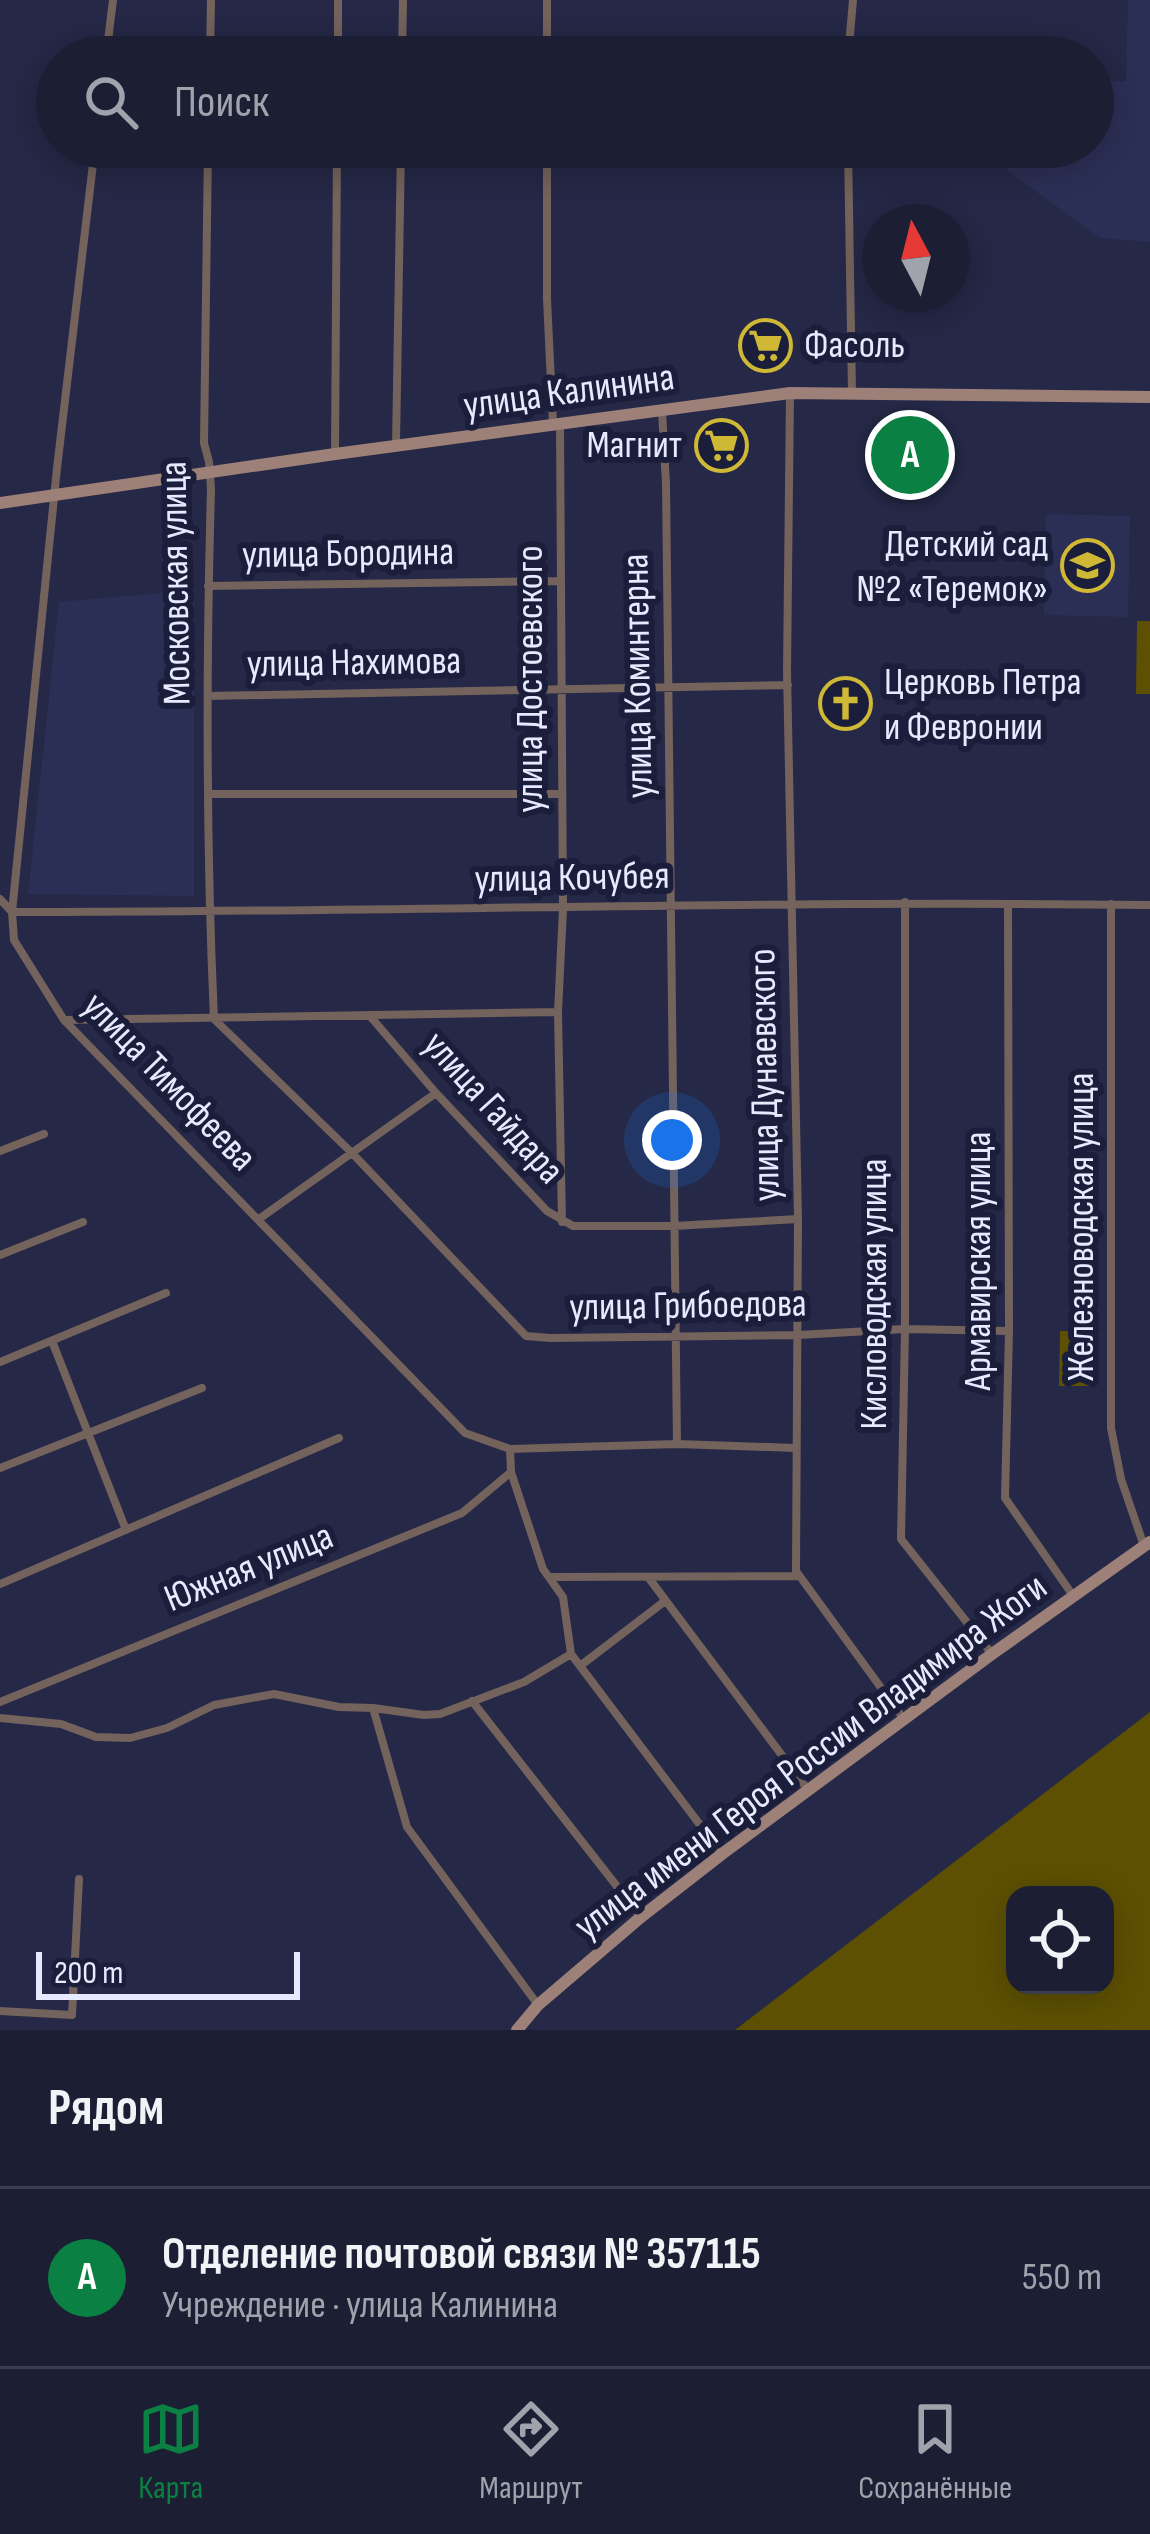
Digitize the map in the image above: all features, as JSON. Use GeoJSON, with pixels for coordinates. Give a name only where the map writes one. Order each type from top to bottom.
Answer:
{"type":"FeatureCollection","features":[{"type":"Feature","properties":{"kind":"main road","name":"улица Калинина"},"geometry":{"type":"LineString","coordinates":[[0,503],[790,393],[1150,397]]}},
{"type":"Feature","properties":{"kind":"main road","name":"улица имени Героя России Владимира Жоги"},"geometry":{"type":"LineString","coordinates":[[517,2030],[538,2005],[722,1853],[1147,1544]]}},
{"type":"Feature","properties":{"kind":"street"},"geometry":{"type":"LineString","coordinates":[[108,36],[112,0]]}},
{"type":"Feature","properties":{"kind":"street"},"geometry":{"type":"LineString","coordinates":[[210,36],[211,0]]}},
{"type":"Feature","properties":{"kind":"street"},"geometry":{"type":"LineString","coordinates":[[338,0],[338,36]]}},
{"type":"Feature","properties":{"kind":"street"},"geometry":{"type":"LineString","coordinates":[[403,36],[404,0]]}},
{"type":"Feature","properties":{"kind":"street"},"geometry":{"type":"LineString","coordinates":[[547,0],[547,36]]}},
{"type":"Feature","properties":{"kind":"street"},"geometry":{"type":"LineString","coordinates":[[850,36],[853,0]]}},
{"type":"Feature","properties":{"kind":"street","name":"улица Тимофеева"},"geometry":{"type":"LineString","coordinates":[[93,168],[54,495],[12,912],[14,940],[64,1020],[465,1432],[510,1449],[677,1444],[796,1448]]}},
{"type":"Feature","properties":{"kind":"street","name":"Московская улица"},"geometry":{"type":"LineString","coordinates":[[208,168],[204,443],[209,462],[209,912],[214,1018]]}},
{"type":"Feature","properties":{"kind":"street"},"geometry":{"type":"LineString","coordinates":[[335,454],[337,168]]}},
{"type":"Feature","properties":{"kind":"street"},"geometry":{"type":"LineString","coordinates":[[396,446],[401,168]]}},
{"type":"Feature","properties":{"kind":"street","name":"улица Достоевского"},"geometry":{"type":"LineString","coordinates":[[547,168],[547,299],[560,581],[562,1222]]}},
{"type":"Feature","properties":{"kind":"street"},"geometry":{"type":"LineString","coordinates":[[848,168],[852,394]]}},
{"type":"Feature","properties":{"kind":"street","name":"улица Дунаевского"},"geometry":{"type":"LineString","coordinates":[[790,393],[788,685],[798,1219],[796,1571],[800,1576]]}},
{"type":"Feature","properties":{"kind":"street","name":"улица Коминтерна"},"geometry":{"type":"LineString","coordinates":[[662,411],[677,1444]]}},
{"type":"Feature","properties":{"kind":"street","name":"улица Бородина"},"geometry":{"type":"LineString","coordinates":[[208,586],[560,581]]}},
{"type":"Feature","properties":{"kind":"street","name":"улица Нахимова"},"geometry":{"type":"LineString","coordinates":[[208,695],[788,685]]}},
{"type":"Feature","properties":{"kind":"street"},"geometry":{"type":"LineString","coordinates":[[208,794],[560,794]]}},
{"type":"Feature","properties":{"kind":"street"},"geometry":{"type":"LineString","coordinates":[[0,899],[12,912],[0,920]]}},
{"type":"Feature","properties":{"kind":"street","name":"улица Кочубея"},"geometry":{"type":"LineString","coordinates":[[12,912],[905,902],[1150,905]]}},
{"type":"Feature","properties":{"kind":"street","name":"Кисловодская улица"},"geometry":{"type":"LineString","coordinates":[[905,902],[901,1539],[992,1654]]}},
{"type":"Feature","properties":{"kind":"street","name":"Армавирская улица"},"geometry":{"type":"LineString","coordinates":[[1008,904],[1005,1498],[1074,1597]]}},
{"type":"Feature","properties":{"kind":"street","name":"Железноводская улица"},"geometry":{"type":"LineString","coordinates":[[1112,904],[1111,1428],[1121,1479],[1147,1544]]}},
{"type":"Feature","properties":{"kind":"street"},"geometry":{"type":"LineString","coordinates":[[64,1020],[558,1012]]}},
{"type":"Feature","properties":{"kind":"street","name":"улица Гайдара"},"geometry":{"type":"LineString","coordinates":[[369,1015],[436,1093],[562,1222],[573,1226],[674,1226],[798,1219]]}},
{"type":"Feature","properties":{"kind":"street","name":"улица Грибоедова"},"geometry":{"type":"LineString","coordinates":[[214,1018],[352,1153],[526,1336],[1009,1331]]}},
{"type":"Feature","properties":{"kind":"street"},"geometry":{"type":"LineString","coordinates":[[259,1219],[436,1093]]}},
{"type":"Feature","properties":{"kind":"street"},"geometry":{"type":"LineString","coordinates":[[0,1151],[44,1134]]}},
{"type":"Feature","properties":{"kind":"street"},"geometry":{"type":"LineString","coordinates":[[0,1255],[83,1222]]}},
{"type":"Feature","properties":{"kind":"street"},"geometry":{"type":"LineString","coordinates":[[0,1362],[166,1293]]}},
{"type":"Feature","properties":{"kind":"street"},"geometry":{"type":"LineString","coordinates":[[52,1341],[126,1530]]}},
{"type":"Feature","properties":{"kind":"street"},"geometry":{"type":"LineString","coordinates":[[0,1468],[202,1388]]}},
{"type":"Feature","properties":{"kind":"street"},"geometry":{"type":"LineString","coordinates":[[0,1584],[339,1438]]}},
{"type":"Feature","properties":{"kind":"street"},"geometry":{"type":"LineString","coordinates":[[510,1449],[511,1472],[543,1570],[563,1598],[571,1654],[722,1853]]}},
{"type":"Feature","properties":{"kind":"street","name":"Южная улица"},"geometry":{"type":"LineString","coordinates":[[0,1702],[462,1514],[511,1472]]}},
{"type":"Feature","properties":{"kind":"street"},"geometry":{"type":"LineString","coordinates":[[647,1576],[808,1790]]}},
{"type":"Feature","properties":{"kind":"street"},"geometry":{"type":"LineString","coordinates":[[548,1577],[800,1576],[904,1721]]}},
{"type":"Feature","properties":{"kind":"street"},"geometry":{"type":"LineString","coordinates":[[580,1666],[665,1601]]}},
{"type":"Feature","properties":{"kind":"street"},"geometry":{"type":"LineString","coordinates":[[0,1718],[61,1724],[96,1737],[130,1738],[166,1728],[214,1705],[274,1694],[339,1707],[440,1714],[524,1682],[571,1654]]}},
{"type":"Feature","properties":{"kind":"street"},"geometry":{"type":"LineString","coordinates":[[472,1701],[641,1917]]}},
{"type":"Feature","properties":{"kind":"street"},"geometry":{"type":"LineString","coordinates":[[373,1708],[407,1827],[538,2005]]}},
{"type":"Feature","properties":{"kind":"street"},"geometry":{"type":"LineString","coordinates":[[0,2011],[72,2015],[79,1879]]}},
{"type":"Feature","properties":{"kind":"shaded area"},"geometry":{"type":"Polygon","coordinates":[[[1128,0],[1150,0],[1150,242],[1100,238],[1007,170],[1114,168],[1114,81],[1126,81],[1128,0]]]}},
{"type":"Feature","properties":{"kind":"shaded area","name":"Детский сад №2 «Теремок»"},"geometry":{"type":"Polygon","coordinates":[[[1046,514],[1130,516],[1128,617],[1044,615],[1046,514]]]}},
{"type":"Feature","properties":{"kind":"shaded area"},"geometry":{"type":"Polygon","coordinates":[[[194,590],[194,896],[28,894],[59,602],[194,590]]]}},
{"type":"Feature","properties":{"kind":"shaded area"},"geometry":{"type":"Polygon","coordinates":[[[1137,621],[1150,621],[1150,694],[1136,694],[1137,621]]]}},
{"type":"Feature","properties":{"kind":"shaded area"},"geometry":{"type":"Polygon","coordinates":[[[1060,1331],[1093,1331],[1092,1386],[1059,1386],[1060,1331]]]}},
{"type":"Feature","properties":{"kind":"shaded area"},"geometry":{"type":"Polygon","coordinates":[[[1150,1712],[1150,2030],[735,2030],[1150,1712]]]}},
{"type":"Feature","properties":{"kind":"place","name":"Фасоль"},"geometry":{"type":"Point","coordinates":[765,345]}},
{"type":"Feature","properties":{"kind":"place","name":"Магнит"},"geometry":{"type":"Point","coordinates":[721,445]}},
{"type":"Feature","properties":{"kind":"place","name":"Отделение почтовой связи № 357115"},"geometry":{"type":"Point","coordinates":[910,455]}},
{"type":"Feature","properties":{"kind":"place","name":"Детский сад №2 «Теремок»"},"geometry":{"type":"Point","coordinates":[1087,566]}},
{"type":"Feature","properties":{"kind":"place","name":"Церковь Петра и Февронии"},"geometry":{"type":"Point","coordinates":[845,704]}}]}
